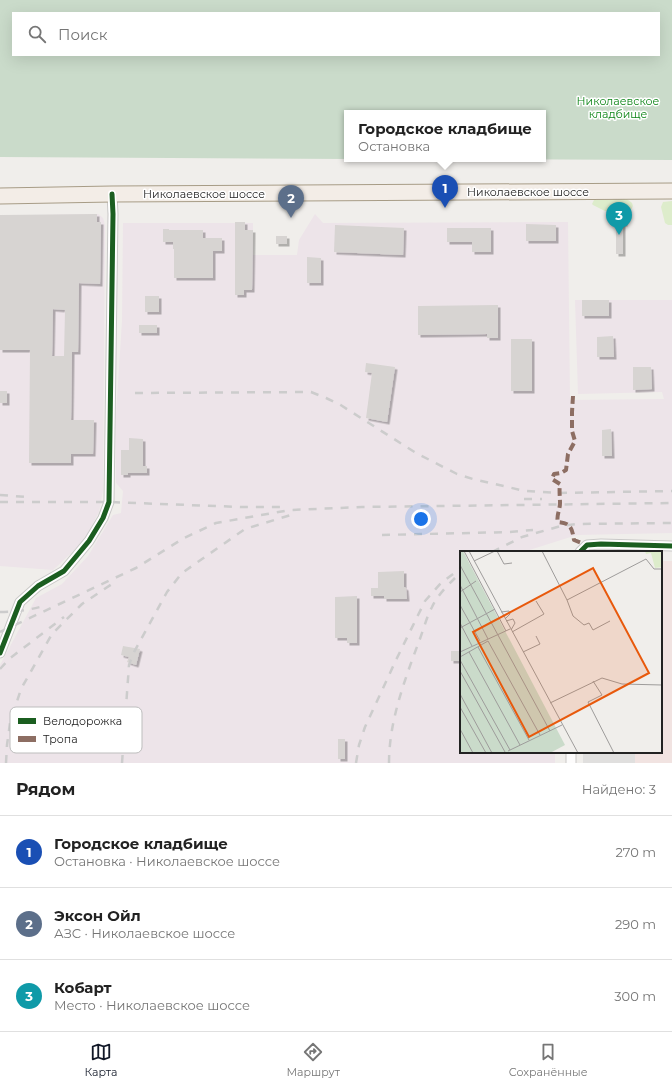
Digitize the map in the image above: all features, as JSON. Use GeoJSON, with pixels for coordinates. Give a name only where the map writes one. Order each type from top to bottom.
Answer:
{"type":"FeatureCollection","features":[{"type":"Feature","properties":{"kind":"main road","name":"Николаевское шоссе"},"geometry":{"type":"LineString","coordinates":[[0,196],[672,191]]}},
{"type":"Feature","properties":{"kind":"street"},"geometry":{"type":"LineString","coordinates":[[0,652],[20,602],[38,586],[64,572],[89,541],[103,518],[109,502],[112,194]]}},
{"type":"Feature","properties":{"kind":"street"},"geometry":{"type":"LineString","coordinates":[[581,551],[587,545],[601,544],[672,546]]}},
{"type":"Feature","properties":{"kind":"street"},"geometry":{"type":"LineString","coordinates":[[570,753],[571,763]]}},
{"type":"Feature","properties":{"kind":"shaded area"},"geometry":{"type":"Polygon","coordinates":[[[98,214],[103,218],[105,225],[103,491],[99,512],[83,542],[53,570],[0,566],[0,216],[98,214]]]}},
{"type":"Feature","properties":{"kind":"shaded area"},"geometry":{"type":"Polygon","coordinates":[[[315,214],[323,223],[568,222],[570,400],[664,399],[662,392],[578,394],[575,300],[672,300],[672,533],[577,535],[526,551],[460,551],[460,753],[555,753],[555,763],[0,763],[0,665],[36,598],[62,584],[88,556],[113,515],[121,513],[123,491],[116,483],[116,414],[122,321],[123,223],[253,223],[253,255],[297,255],[299,240],[315,214]]]}},
{"type":"Feature","properties":{"kind":"shaded area"},"geometry":{"type":"Polygon","coordinates":[[[662,561],[672,561],[672,763],[583,763],[583,753],[662,753],[662,561]]]}},
{"type":"Feature","properties":{"kind":"shaded area"},"geometry":{"type":"Polygon","coordinates":[[[583,753],[635,753],[635,763],[583,763],[583,753]]]}},
{"type":"Feature","properties":{"kind":"green space","name":"Николаевское кладбище"},"geometry":{"type":"Polygon","coordinates":[[[0,0],[672,0],[672,160],[546,160],[546,110],[344,110],[344,159],[0,157],[0,0]]]}},
{"type":"Feature","properties":{"kind":"green space"},"geometry":{"type":"Polygon","coordinates":[[[627,199],[632,203],[633,206],[631,210],[605,211],[592,204],[594,200],[627,199]]]}},
{"type":"Feature","properties":{"kind":"green space"},"geometry":{"type":"Polygon","coordinates":[[[672,201],[672,225],[668,225],[665,223],[661,207],[663,202],[672,201]]]}},
{"type":"Feature","properties":{"kind":"building"},"geometry":{"type":"Polygon","coordinates":[[[613,213],[625,213],[625,224],[623,224],[623,254],[616,254],[616,224],[614,224],[613,213]]]}},
{"type":"Feature","properties":{"kind":"building"},"geometry":{"type":"Polygon","coordinates":[[[97,214],[97,222],[101,222],[100,284],[79,283],[78,352],[72,352],[71,420],[94,420],[93,454],[71,454],[71,463],[29,463],[30,350],[0,350],[0,215],[97,214]],[[53,309],[52,356],[64,356],[65,310],[53,309]]]}},
{"type":"Feature","properties":{"kind":"building"},"geometry":{"type":"Polygon","coordinates":[[[235,222],[245,222],[245,230],[253,230],[252,290],[244,290],[244,295],[235,295],[235,222]]]}},
{"type":"Feature","properties":{"kind":"building"},"geometry":{"type":"Polygon","coordinates":[[[526,224],[556,225],[556,241],[526,241],[526,224]]]}},
{"type":"Feature","properties":{"kind":"building"},"geometry":{"type":"Polygon","coordinates":[[[335,225],[404,228],[403,255],[334,252],[335,225]]]}},
{"type":"Feature","properties":{"kind":"building"},"geometry":{"type":"Polygon","coordinates":[[[447,228],[491,228],[491,252],[472,252],[472,242],[447,242],[447,228]]]}},
{"type":"Feature","properties":{"kind":"building"},"geometry":{"type":"Polygon","coordinates":[[[163,229],[203,230],[203,238],[222,238],[222,251],[213,251],[213,278],[174,278],[173,242],[163,242],[163,229]]]}},
{"type":"Feature","properties":{"kind":"building"},"geometry":{"type":"Polygon","coordinates":[[[276,236],[287,236],[287,244],[276,244],[276,236]]]}},
{"type":"Feature","properties":{"kind":"building"},"geometry":{"type":"Polygon","coordinates":[[[307,257],[321,258],[321,283],[307,283],[307,257]]]}},
{"type":"Feature","properties":{"kind":"building"},"geometry":{"type":"Polygon","coordinates":[[[145,296],[159,296],[159,312],[145,312],[145,296]]]}},
{"type":"Feature","properties":{"kind":"building"},"geometry":{"type":"Polygon","coordinates":[[[582,300],[609,300],[609,316],[582,316],[582,300]]]}},
{"type":"Feature","properties":{"kind":"building"},"geometry":{"type":"Polygon","coordinates":[[[498,305],[498,338],[487,338],[487,334],[418,335],[418,306],[498,305]]]}},
{"type":"Feature","properties":{"kind":"building"},"geometry":{"type":"Polygon","coordinates":[[[139,325],[157,325],[157,333],[139,333],[139,325]]]}},
{"type":"Feature","properties":{"kind":"building"},"geometry":{"type":"Polygon","coordinates":[[[613,336],[614,357],[597,357],[597,337],[613,336]]]}},
{"type":"Feature","properties":{"kind":"building"},"geometry":{"type":"Polygon","coordinates":[[[511,339],[532,339],[532,391],[511,391],[511,339]]]}},
{"type":"Feature","properties":{"kind":"building"},"geometry":{"type":"Polygon","coordinates":[[[366,363],[395,367],[387,422],[366,418],[372,373],[365,372],[366,363]]]}},
{"type":"Feature","properties":{"kind":"building"},"geometry":{"type":"Polygon","coordinates":[[[633,367],[651,367],[652,389],[633,390],[633,367]]]}},
{"type":"Feature","properties":{"kind":"building"},"geometry":{"type":"Polygon","coordinates":[[[0,391],[7,391],[7,403],[0,403],[0,391]]]}},
{"type":"Feature","properties":{"kind":"building"},"geometry":{"type":"Polygon","coordinates":[[[611,429],[612,456],[602,456],[602,430],[611,429]]]}},
{"type":"Feature","properties":{"kind":"building"},"geometry":{"type":"Polygon","coordinates":[[[129,438],[143,439],[143,466],[147,466],[147,473],[128,473],[128,475],[121,475],[121,450],[129,450],[129,438]]]}},
{"type":"Feature","properties":{"kind":"building"},"geometry":{"type":"Polygon","coordinates":[[[404,571],[404,587],[406,588],[407,599],[384,599],[384,596],[371,596],[371,588],[378,588],[378,572],[404,571]]]}},
{"type":"Feature","properties":{"kind":"building"},"geometry":{"type":"Polygon","coordinates":[[[357,596],[357,643],[347,643],[347,638],[335,638],[335,597],[357,596]]]}},
{"type":"Feature","properties":{"kind":"building"},"geometry":{"type":"Polygon","coordinates":[[[123,646],[140,649],[136,665],[127,662],[129,657],[121,655],[123,646]]]}},
{"type":"Feature","properties":{"kind":"building"},"geometry":{"type":"Polygon","coordinates":[[[451,651],[460,651],[460,661],[451,661],[451,651]]]}},
{"type":"Feature","properties":{"kind":"building"},"geometry":{"type":"Polygon","coordinates":[[[338,739],[345,739],[345,759],[338,759],[338,739]]]}},
{"type":"Feature","properties":{"kind":"railway"},"geometry":{"type":"LineString","coordinates":[[135,393],[311,392],[339,404],[416,453],[457,474],[473,479],[525,491],[559,493],[672,491]]}},
{"type":"Feature","properties":{"kind":"railway"},"geometry":{"type":"LineString","coordinates":[[0,495],[28,497]]}},
{"type":"Feature","properties":{"kind":"railway"},"geometry":{"type":"LineString","coordinates":[[524,499],[542,499]]}},
{"type":"Feature","properties":{"kind":"railway"},"geometry":{"type":"LineString","coordinates":[[0,502],[109,502],[281,507]]}},
{"type":"Feature","properties":{"kind":"railway"},"geometry":{"type":"LineString","coordinates":[[0,632],[136,568],[184,538],[216,523],[290,510],[362,507],[672,503]]}},
{"type":"Feature","properties":{"kind":"railway"},"geometry":{"type":"LineString","coordinates":[[126,707],[129,665],[133,654],[167,592],[182,573],[245,529],[294,514]]}},
{"type":"Feature","properties":{"kind":"railway"},"geometry":{"type":"LineString","coordinates":[[494,551],[522,537],[561,526],[576,524],[672,523]]}},
{"type":"Feature","properties":{"kind":"railway"},"geometry":{"type":"LineString","coordinates":[[382,535],[510,532],[533,530]]}},
{"type":"Feature","properties":{"kind":"railway"},"geometry":{"type":"LineString","coordinates":[[356,763],[359,745],[365,727],[425,601],[441,583],[460,569]]}},
{"type":"Feature","properties":{"kind":"railway"},"geometry":{"type":"LineString","coordinates":[[389,763],[394,717],[426,620],[437,599],[455,578]]}},
{"type":"Feature","properties":{"kind":"railway"},"geometry":{"type":"LineString","coordinates":[[15,707],[21,689],[52,634],[82,604],[112,584]]}},
{"type":"Feature","properties":{"kind":"railway"},"geometry":{"type":"LineString","coordinates":[[0,612],[12,612],[47,605]]}},
{"type":"Feature","properties":{"kind":"railway"},"geometry":{"type":"LineString","coordinates":[[0,669],[9,659],[64,617]]}},
{"type":"Feature","properties":{"kind":"railway"},"geometry":{"type":"LineString","coordinates":[[6,763],[10,723]]}},
{"type":"Feature","properties":{"kind":"railway"},"geometry":{"type":"LineString","coordinates":[[122,763],[123,753]]}},
{"type":"Feature","properties":{"kind":"marked path"},"geometry":{"type":"LineString","coordinates":[[573,396],[572,431],[575,441],[568,454],[566,470],[561,473],[554,474],[552,479],[560,484],[560,503],[557,517],[558,522],[566,524],[570,527],[574,540],[587,545]]}},
{"type":"Feature","properties":{"kind":"cycle path"},"geometry":{"type":"LineString","coordinates":[[0,653],[20,602],[38,586],[64,571],[89,541],[103,518],[109,502],[112,194]]}},
{"type":"Feature","properties":{"kind":"cycle path"},"geometry":{"type":"LineString","coordinates":[[581,551],[587,545],[601,544],[672,546]]}},
{"type":"Feature","properties":{"kind":"place","name":"Городское кладбище"},"geometry":{"type":"Point","coordinates":[445,208]}},
{"type":"Feature","properties":{"kind":"place","name":"Эксон Ойл"},"geometry":{"type":"Point","coordinates":[291,218]}},
{"type":"Feature","properties":{"kind":"place","name":"Кобарт"},"geometry":{"type":"Point","coordinates":[619,235]}}]}
